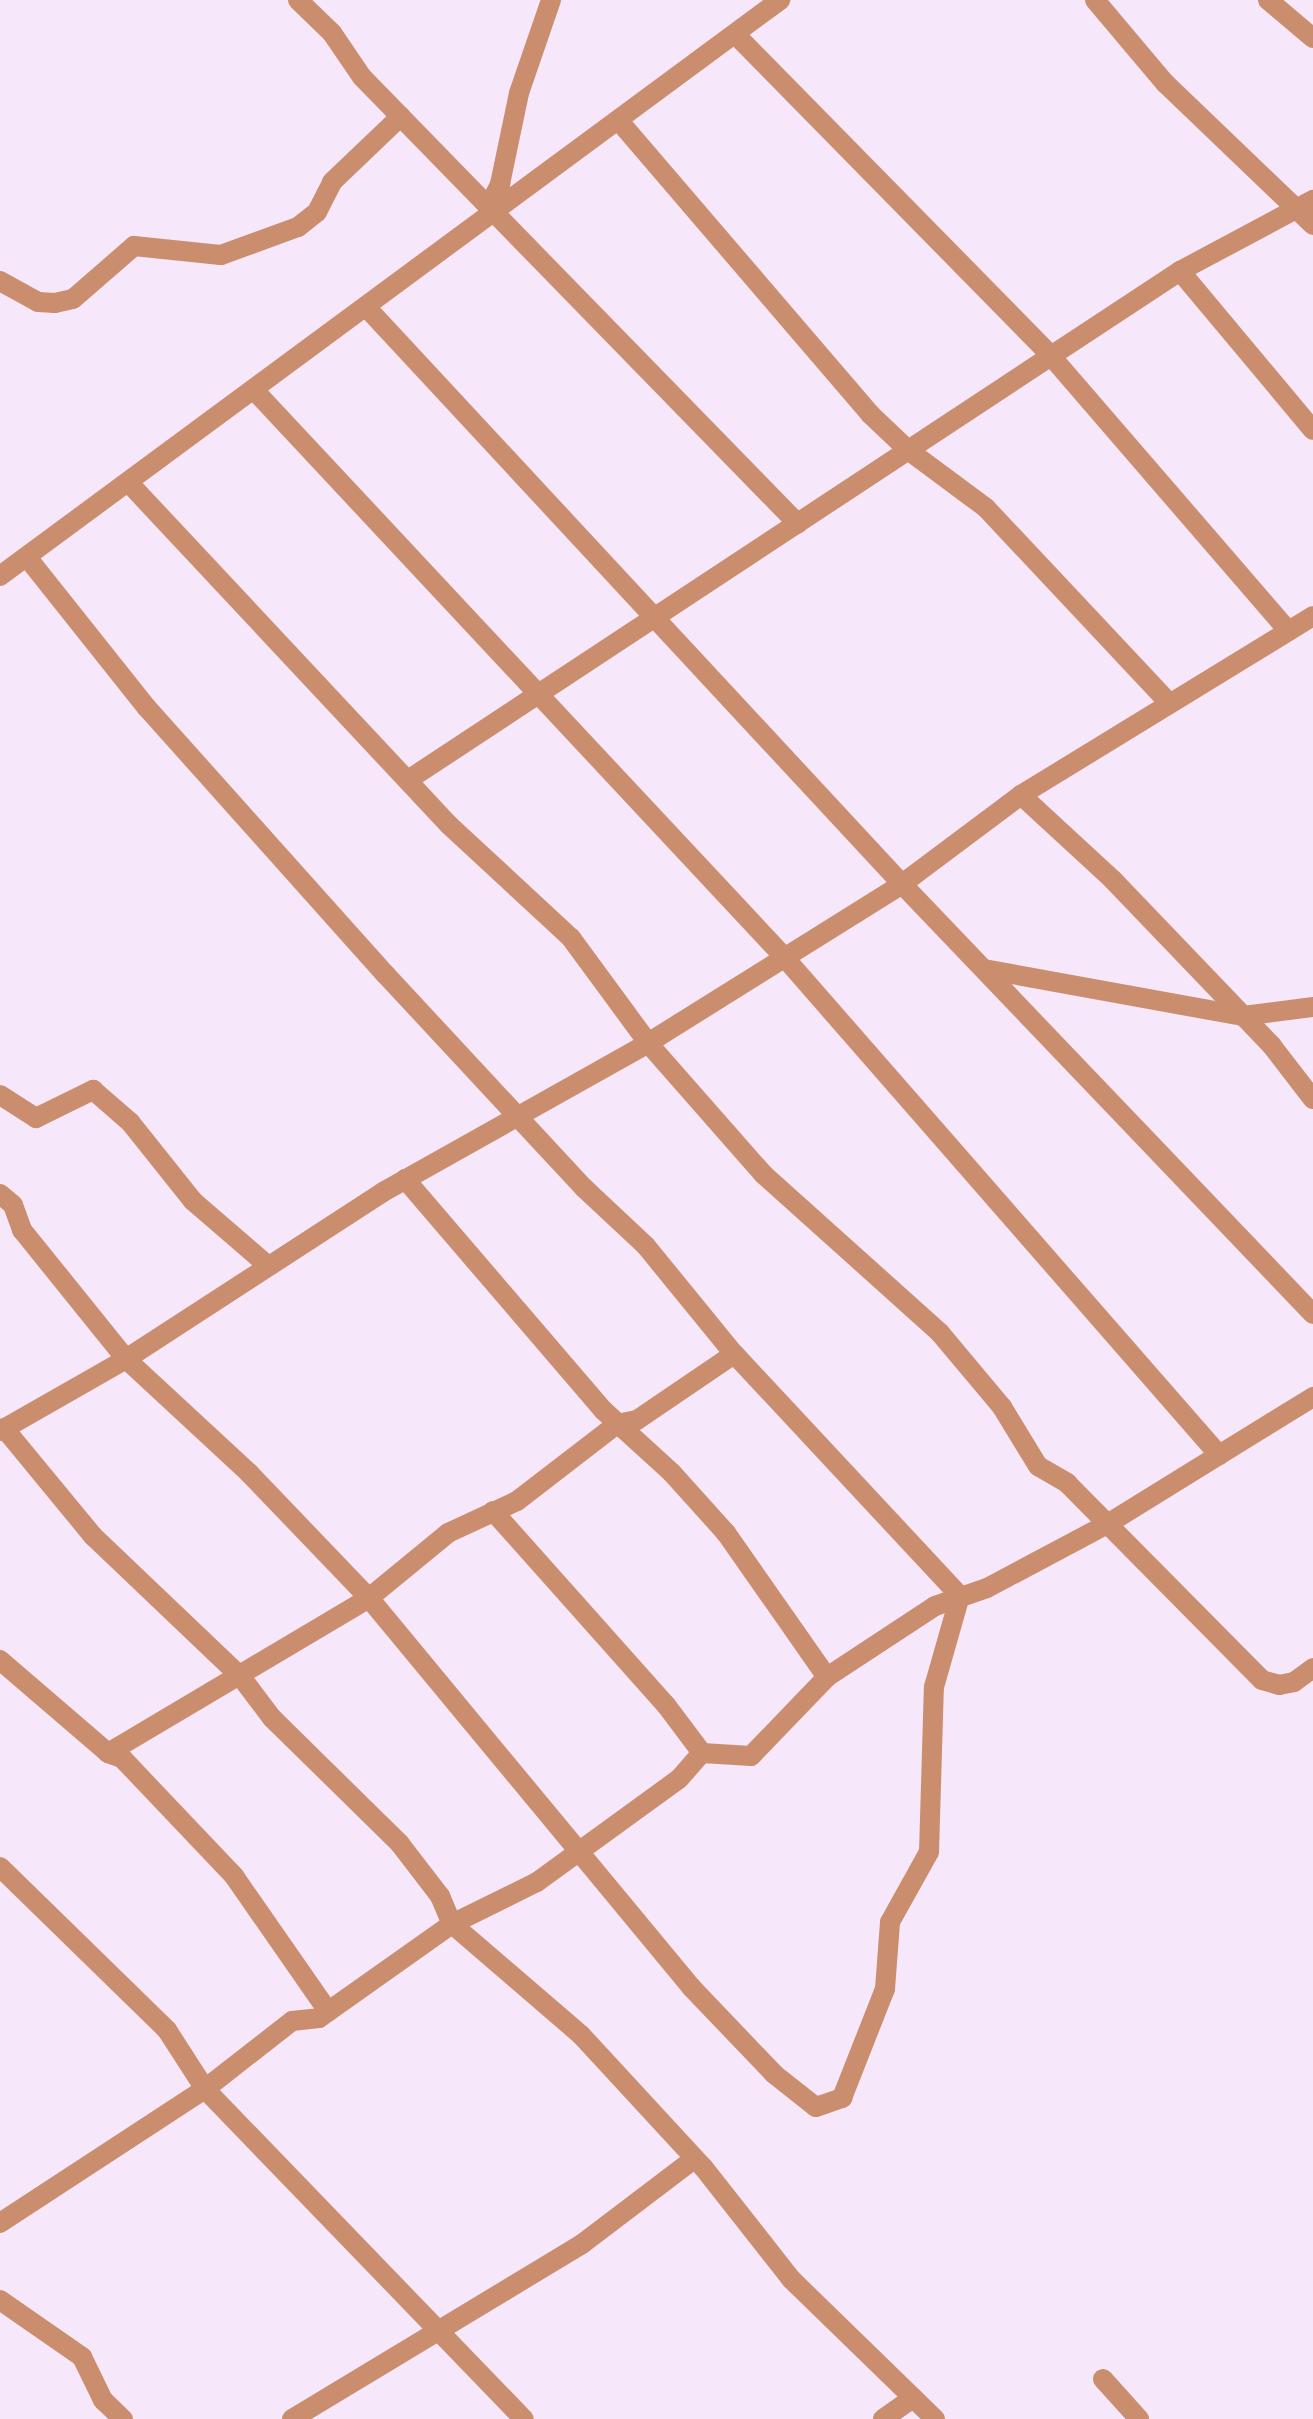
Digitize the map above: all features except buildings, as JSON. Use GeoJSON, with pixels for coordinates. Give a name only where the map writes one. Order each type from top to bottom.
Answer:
{"type":"FeatureCollection","features":[{"type":"Feature","properties":{"kind":"street"},"geometry":{"type":"LineString","coordinates":[[298,0],[401,116],[798,524]]}},
{"type":"Feature","properties":{"kind":"street"},"geometry":{"type":"LineString","coordinates":[[494,209],[519,93],[551,0]]}},
{"type":"Feature","properties":{"kind":"street"},"geometry":{"type":"LineString","coordinates":[[0,576],[368,309],[494,209],[619,121],[780,0]]}},
{"type":"Feature","properties":{"kind":"street"},"geometry":{"type":"LineString","coordinates":[[1095,0],[1165,83],[1305,204],[1313,225]]}},
{"type":"Feature","properties":{"kind":"street"},"geometry":{"type":"LineString","coordinates":[[1268,0],[1313,38]]}},
{"type":"Feature","properties":{"kind":"street"},"geometry":{"type":"LineString","coordinates":[[735,34],[1051,356],[1288,631]]}},
{"type":"Feature","properties":{"kind":"street"},"geometry":{"type":"LineString","coordinates":[[0,281],[38,302],[55,303],[73,299],[134,246],[221,255],[298,227],[317,212],[332,182],[401,116]]}},
{"type":"Feature","properties":{"kind":"street"},"geometry":{"type":"LineString","coordinates":[[619,121],[846,388],[908,450],[986,508],[1169,703]]}},
{"type":"Feature","properties":{"kind":"street"},"geometry":{"type":"LineString","coordinates":[[408,780],[1180,271],[1305,204]]}},
{"type":"Feature","properties":{"kind":"street"},"geometry":{"type":"LineString","coordinates":[[1180,271],[1313,430]]}},
{"type":"Feature","properties":{"kind":"street"},"geometry":{"type":"LineString","coordinates":[[368,309],[902,884],[1313,1314]]}},
{"type":"Feature","properties":{"kind":"street"},"geometry":{"type":"LineString","coordinates":[[255,391],[535,696],[785,958],[1219,1455]]}},
{"type":"Feature","properties":{"kind":"street"},"geometry":{"type":"LineString","coordinates":[[129,483],[408,780],[571,938],[648,1043],[763,1174],[940,1333],[1002,1407],[1038,1466],[1067,1483],[1109,1523],[1262,1680],[1279,1685],[1294,1682],[1313,1668]]}},
{"type":"Feature","properties":{"kind":"street"},"geometry":{"type":"LineString","coordinates":[[27,557],[147,708],[584,1188],[646,1246],[734,1354],[960,1596]]}},
{"type":"Feature","properties":{"kind":"street"},"geometry":{"type":"LineString","coordinates":[[935,2419],[791,2279],[694,2159],[581,2035],[452,1924],[421,1868],[272,1718],[241,1677],[93,1536],[2,1429],[126,1359],[266,1264],[405,1179],[648,1043],[902,884],[1021,795],[1313,616]]}},
{"type":"Feature","properties":{"kind":"street"},"geometry":{"type":"LineString","coordinates":[[1021,795],[1113,880],[1243,1016],[1313,1099]]}},
{"type":"Feature","properties":{"kind":"street"},"geometry":{"type":"LineString","coordinates":[[984,969],[1243,1016],[1313,1007]]}},
{"type":"Feature","properties":{"kind":"street"},"geometry":{"type":"LineString","coordinates":[[0,1095],[36,1118],[93,1090],[130,1122],[193,1201],[266,1264]]}},
{"type":"Feature","properties":{"kind":"street"},"geometry":{"type":"LineString","coordinates":[[405,1179],[617,1424],[726,1533],[827,1677]]}},
{"type":"Feature","properties":{"kind":"street"},"geometry":{"type":"LineString","coordinates":[[0,1194],[13,1205],[22,1230],[126,1359],[249,1473],[369,1598],[691,1987],[774,2074],[816,2107],[842,2098],[885,1989],[890,1922],[929,1852],[934,1687],[960,1596]]}},
{"type":"Feature","properties":{"kind":"street"},"geometry":{"type":"LineString","coordinates":[[108,1753],[241,1677],[369,1598],[448,1533],[517,1501],[617,1424],[649,1412],[734,1354]]}},
{"type":"Feature","properties":{"kind":"street"},"geometry":{"type":"LineString","coordinates":[[493,1511],[666,1705],[702,1753],[751,1756],[827,1677],[935,1606],[987,1588],[1109,1523],[1313,1397]]}},
{"type":"Feature","properties":{"kind":"street"},"geometry":{"type":"LineString","coordinates":[[0,1660],[108,1753],[122,1758],[234,1876],[328,2011]]}},
{"type":"Feature","properties":{"kind":"street"},"geometry":{"type":"LineString","coordinates":[[0,2223],[205,2089],[292,2021],[319,2018],[452,1924],[537,1882],[581,1853],[679,1779],[702,1753]]}},
{"type":"Feature","properties":{"kind":"street"},"geometry":{"type":"LineString","coordinates":[[0,1867],[167,2030],[205,2089],[524,2419]]}},
{"type":"Feature","properties":{"kind":"street"},"geometry":{"type":"LineString","coordinates":[[292,2419],[442,2332],[582,2244],[694,2159]]}},
{"type":"Feature","properties":{"kind":"street"},"geometry":{"type":"LineString","coordinates":[[0,2300],[82,2357],[103,2400],[123,2419]]}},
{"type":"Feature","properties":{"kind":"street"},"geometry":{"type":"LineString","coordinates":[[1103,2379],[1139,2419]]}},
{"type":"Feature","properties":{"kind":"street"},"geometry":{"type":"LineString","coordinates":[[883,2419],[913,2398]]}}]}
